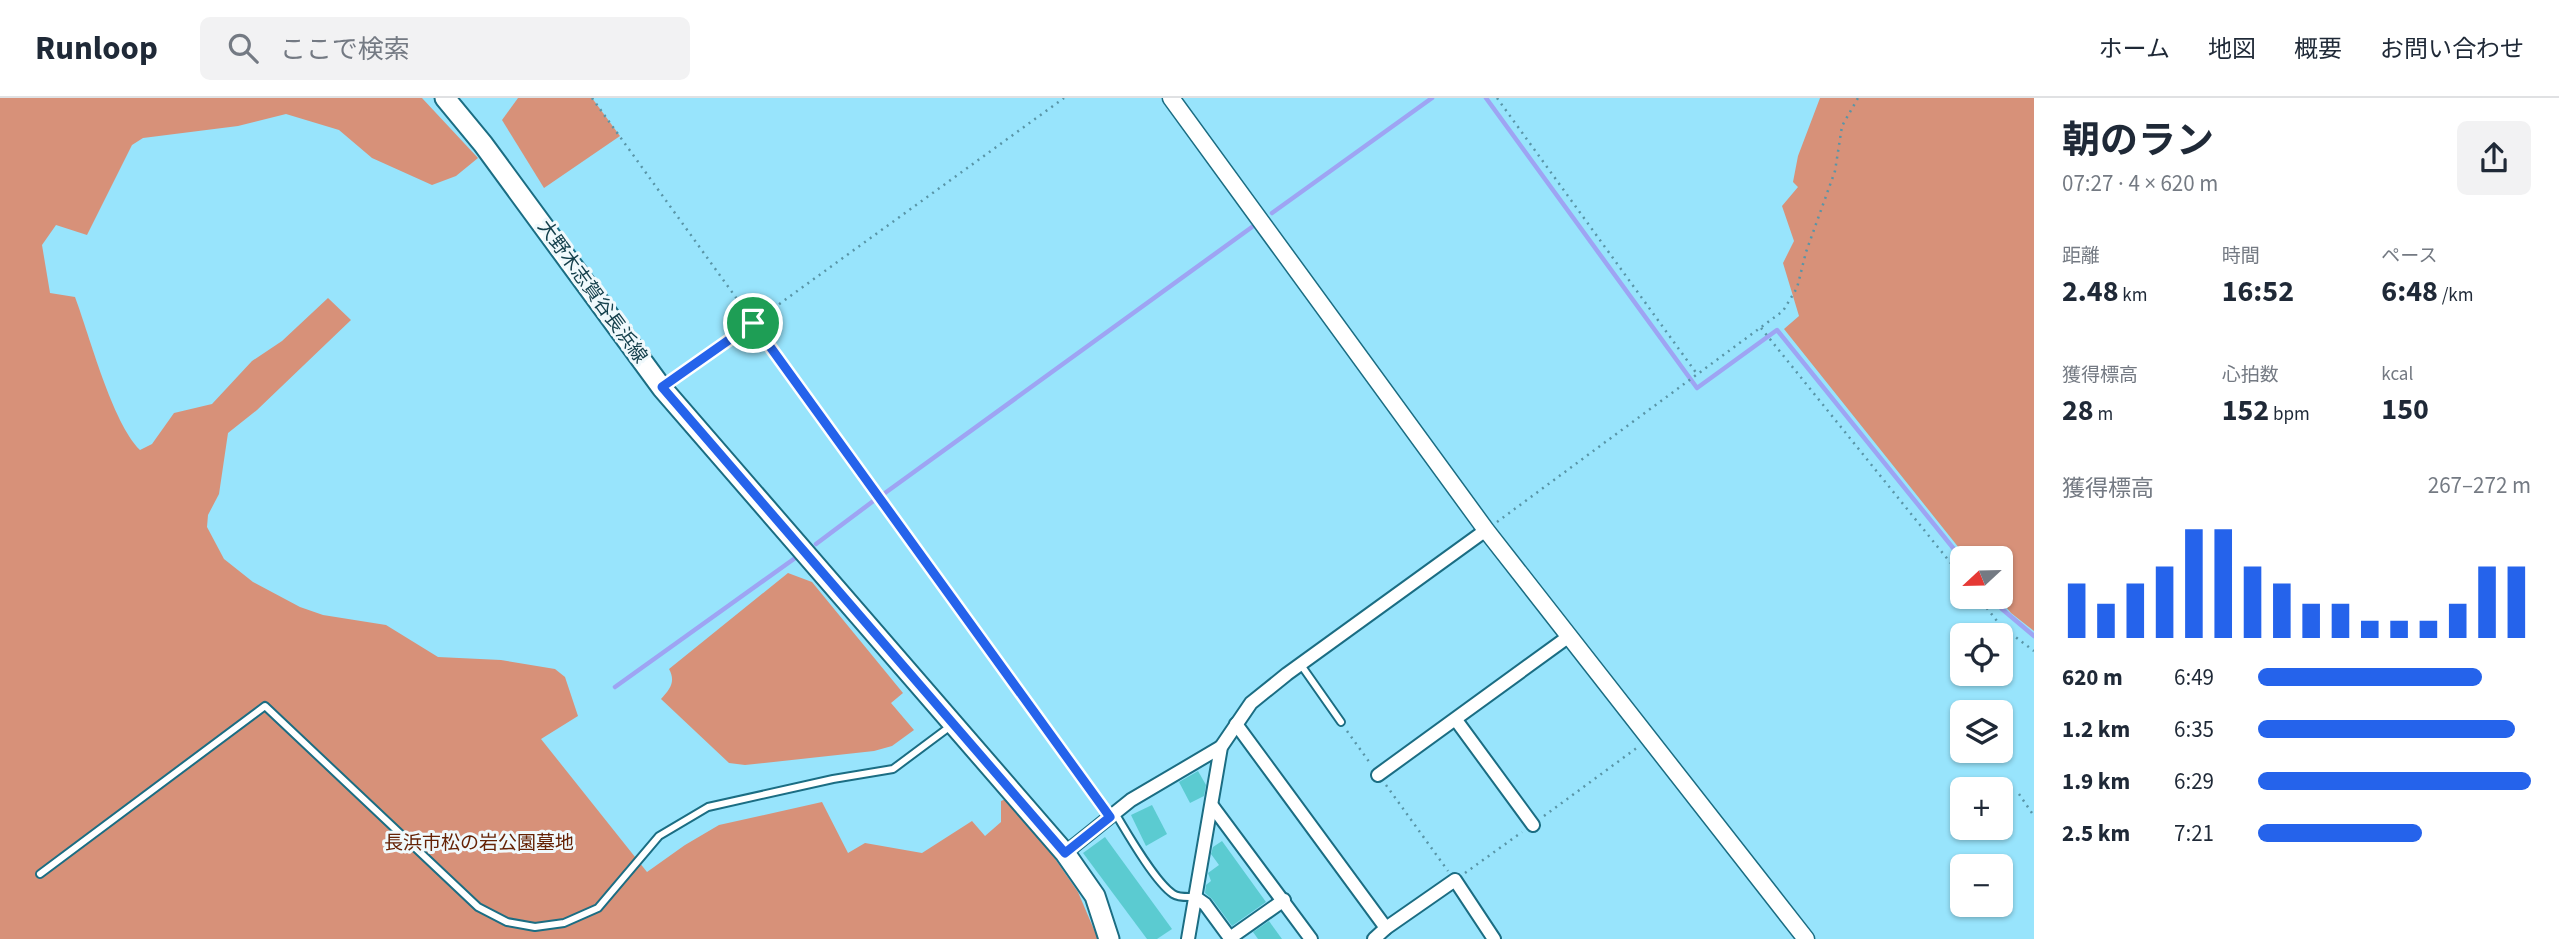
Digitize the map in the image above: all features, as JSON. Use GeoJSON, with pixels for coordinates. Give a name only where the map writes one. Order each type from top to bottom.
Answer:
{"type":"FeatureCollection","features":[{"type":"Feature","properties":{"kind":"main road","name":"大野木志賀谷長浜線"},"geometry":{"type":"LineString","coordinates":[[445,98],[483,144],[662,387],[1065,853],[1095,896],[1109,939]]}},
{"type":"Feature","properties":{"kind":"street"},"geometry":{"type":"LineString","coordinates":[[1171,98],[1486,530],[1806,939]]}},
{"type":"Feature","properties":{"kind":"street"},"geometry":{"type":"LineString","coordinates":[[1188,939],[1213,807],[1221,747],[1251,703],[1486,530]]}},
{"type":"Feature","properties":{"kind":"street"},"geometry":{"type":"LineString","coordinates":[[1378,775],[1568,637]]}},
{"type":"Feature","properties":{"kind":"street"},"geometry":{"type":"LineString","coordinates":[[1456,720],[1533,825]]}},
{"type":"Feature","properties":{"kind":"street"},"geometry":{"type":"LineString","coordinates":[[1236,724],[1386,928]]}},
{"type":"Feature","properties":{"kind":"street"},"geometry":{"type":"LineString","coordinates":[[1065,853],[1131,800],[1221,747]]}},
{"type":"Feature","properties":{"kind":"street"},"geometry":{"type":"LineString","coordinates":[[1213,807],[1311,939]]}},
{"type":"Feature","properties":{"kind":"street"},"geometry":{"type":"LineString","coordinates":[[1374,939],[1455,880],[1494,939]]}},
{"type":"Feature","properties":{"kind":"street"},"geometry":{"type":"LineString","coordinates":[[1195,897],[1205,904],[1230,938],[1284,900]]}},
{"type":"Feature","properties":{"kind":"lane"},"geometry":{"type":"LineString","coordinates":[[1301,665],[1341,723]]}},
{"type":"Feature","properties":{"kind":"lane"},"geometry":{"type":"LineString","coordinates":[[40,874],[265,706],[478,907],[507,922],[535,926],[564,923],[598,908],[659,836],[708,807],[833,779],[893,769],[953,723]]}},
{"type":"Feature","properties":{"kind":"lane"},"geometry":{"type":"LineString","coordinates":[[1113,815],[1167,888],[1175,895],[1195,897]]}},
{"type":"Feature","properties":{"kind":"path"},"geometry":{"type":"LineString","coordinates":[[592,98],[1113,815]]}},
{"type":"Feature","properties":{"kind":"path"},"geometry":{"type":"LineString","coordinates":[[662,387],[1064,98]]}},
{"type":"Feature","properties":{"kind":"path"},"geometry":{"type":"LineString","coordinates":[[1497,98],[1696,374]]}},
{"type":"Feature","properties":{"kind":"path"},"geometry":{"type":"LineString","coordinates":[[1486,530],[1783,311],[1797,288],[1806,252],[1835,171],[1842,126],[1858,98]]}},
{"type":"Feature","properties":{"kind":"path"},"geometry":{"type":"LineString","coordinates":[[1761,328],[1950,562]]}},
{"type":"Feature","properties":{"kind":"path"},"geometry":{"type":"LineString","coordinates":[[1988,609],[2001,626],[2034,651]]}},
{"type":"Feature","properties":{"kind":"path"},"geometry":{"type":"LineString","coordinates":[[1341,723],[1455,880],[1648,740]]}},
{"type":"Feature","properties":{"kind":"path"},"geometry":{"type":"LineString","coordinates":[[2019,794],[2034,816]]}},
{"type":"Feature","properties":{"kind":"green space","name":"長浜市松の岩公園墓地"},"geometry":{"type":"Polygon","coordinates":[[[0,98],[422,98],[478,158],[456,176],[432,185],[372,158],[339,130],[286,114],[238,126],[143,138],[132,145],[87,235],[56,225],[42,245],[50,293],[75,297],[111,400],[120,420],[140,450],[152,444],[174,413],[212,404],[252,361],[282,341],[328,298],[351,320],[257,410],[228,433],[219,494],[208,515],[207,527],[224,559],[253,582],[300,607],[323,615],[386,625],[438,657],[501,660],[555,669],[565,677],[578,716],[541,739],[647,872],[719,825],[822,802],[848,853],[865,843],[922,853],[972,821],[985,836],[1001,822],[1001,801],[1006,799],[1036,831],[1078,892],[1098,939],[0,939],[0,98]]]}},
{"type":"Feature","properties":{"kind":"green space"},"geometry":{"type":"Polygon","coordinates":[[[518,98],[592,98],[620,136],[544,188],[502,120],[518,98]]]}},
{"type":"Feature","properties":{"kind":"green space"},"geometry":{"type":"Polygon","coordinates":[[[1820,98],[2034,98],[2034,631],[2008,609],[2013,609],[2013,546],[1957,546],[1784,329],[1799,316],[1783,263],[1794,241],[1782,206],[1798,187],[1793,182],[1798,156],[1820,98]]]}},
{"type":"Feature","properties":{"kind":"green space"},"geometry":{"type":"Polygon","coordinates":[[[788,573],[812,582],[903,693],[891,703],[914,730],[892,746],[874,751],[745,765],[729,763],[661,699],[671,685],[669,669],[788,573]]]}},
{"type":"Feature","properties":{"kind":"building"},"geometry":{"type":"Polygon","coordinates":[[[1198,771],[1206,785],[1204,796],[1190,803],[1179,782],[1198,771]]]}},
{"type":"Feature","properties":{"kind":"building"},"geometry":{"type":"Polygon","coordinates":[[[1152,805],[1167,834],[1146,846],[1131,815],[1152,805]]]}},
{"type":"Feature","properties":{"kind":"building"},"geometry":{"type":"Polygon","coordinates":[[[1105,837],[1172,929],[1157,939],[1147,939],[1083,853],[1105,837]]]}},
{"type":"Feature","properties":{"kind":"building"},"geometry":{"type":"Polygon","coordinates":[[[1222,841],[1266,902],[1232,926],[1205,893],[1206,885],[1211,881],[1208,873],[1219,865],[1211,854],[1213,847],[1222,841]]]}},
{"type":"Feature","properties":{"kind":"building"},"geometry":{"type":"Polygon","coordinates":[[[1269,921],[1282,939],[1258,939],[1253,932],[1269,921]]]}},
{"type":"Feature","properties":{"kind":"waterway"},"geometry":{"type":"LineString","coordinates":[[1272,213],[1432,98]]}},
{"type":"Feature","properties":{"kind":"waterway"},"geometry":{"type":"LineString","coordinates":[[1486,98],[1697,388],[1777,330],[1951,546]]}},
{"type":"Feature","properties":{"kind":"waterway"},"geometry":{"type":"LineString","coordinates":[[885,493],[1252,227]]}},
{"type":"Feature","properties":{"kind":"waterway"},"geometry":{"type":"LineString","coordinates":[[816,544],[876,499]]}},
{"type":"Feature","properties":{"kind":"waterway"},"geometry":{"type":"LineString","coordinates":[[615,687],[798,556]]}},
{"type":"Feature","properties":{"kind":"waterway"},"geometry":{"type":"LineString","coordinates":[[2002,609],[2034,636]]}},
{"type":"Feature","properties":{"kind":"route"},"geometry":{"type":"LineString","coordinates":[[753,323],[1110,817],[1065,853],[662,387],[753,323]]}}]}
